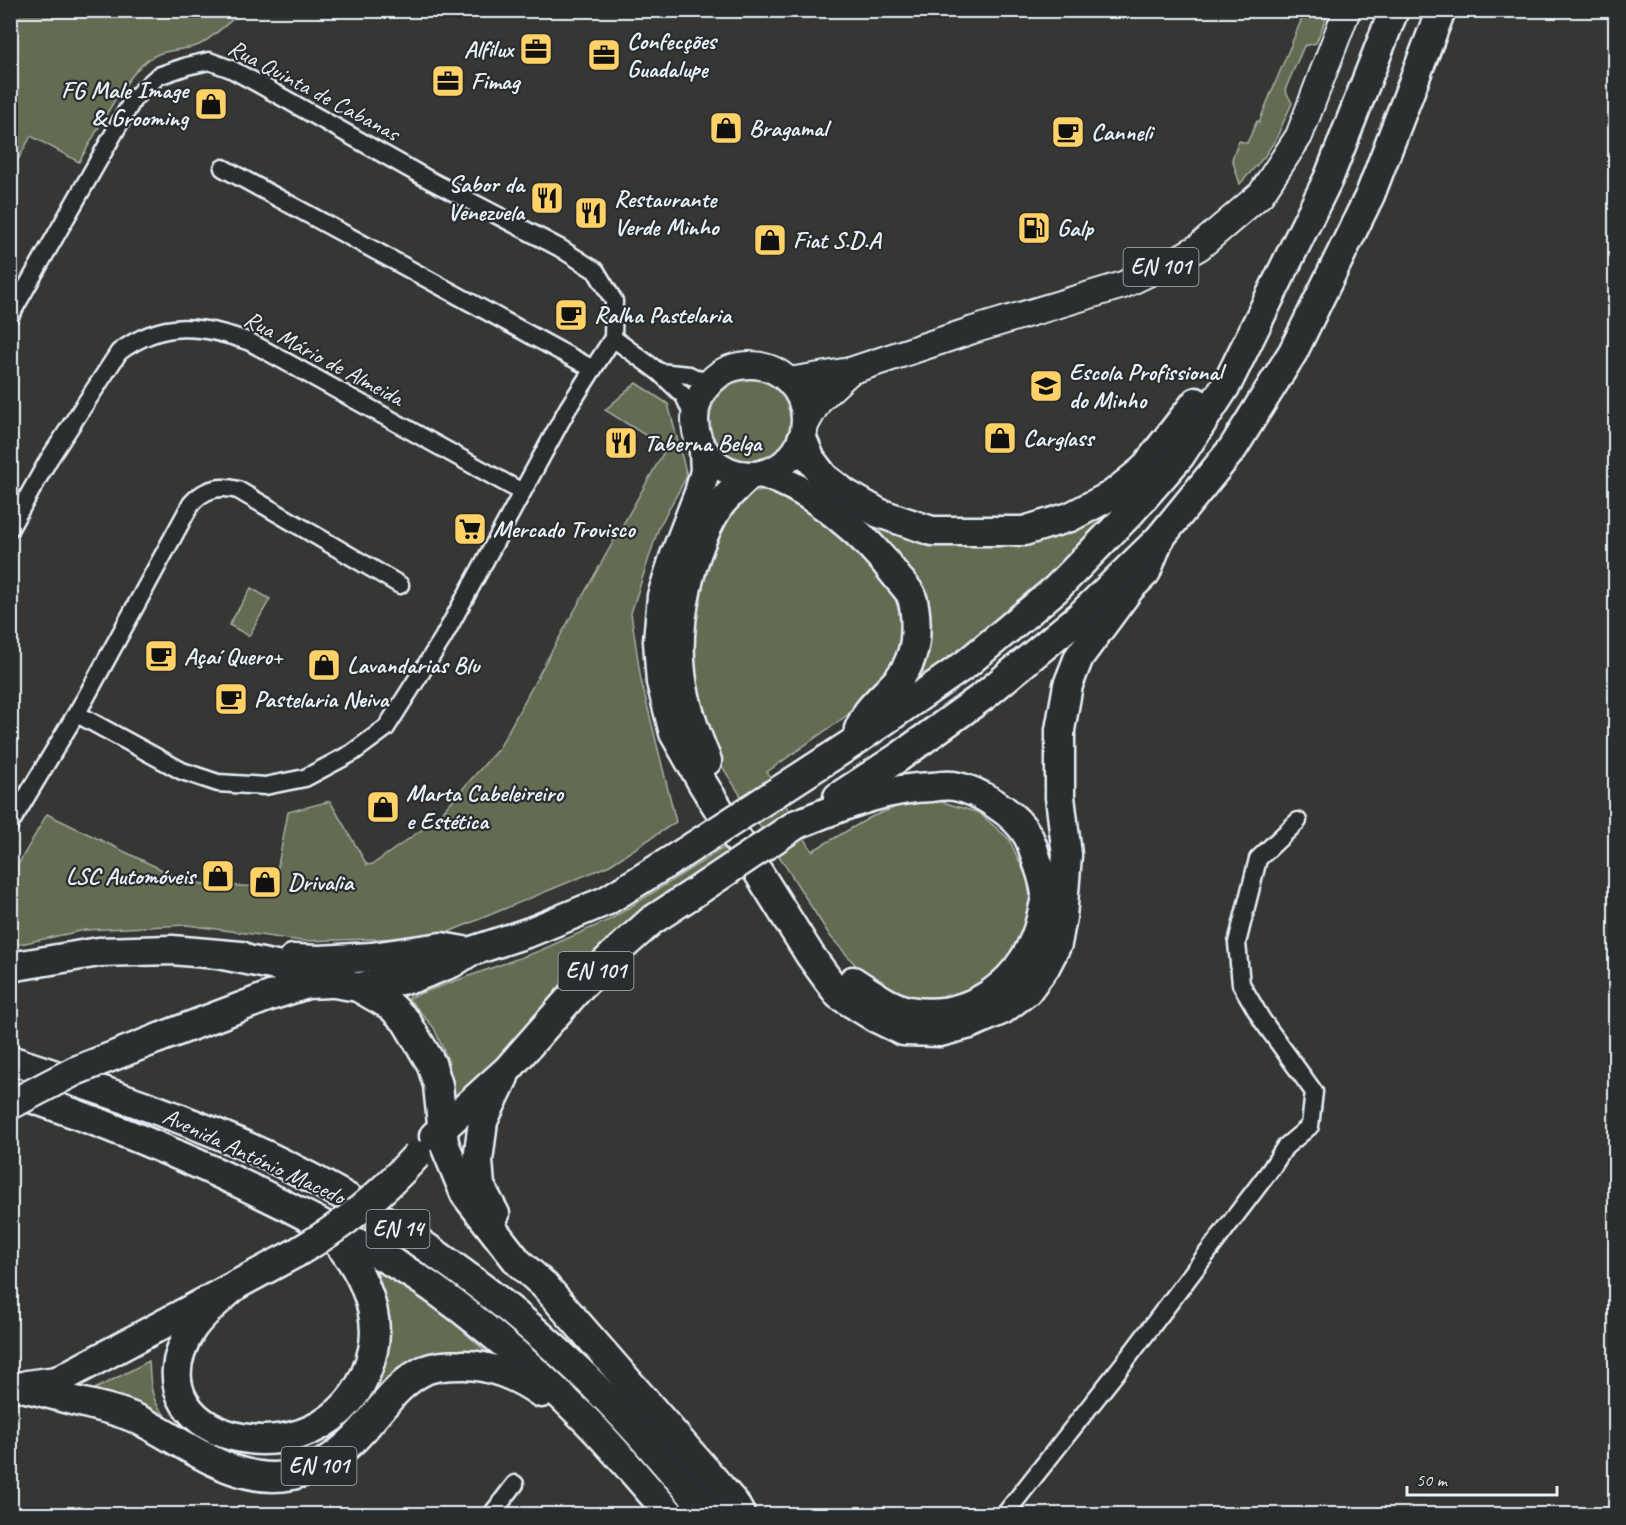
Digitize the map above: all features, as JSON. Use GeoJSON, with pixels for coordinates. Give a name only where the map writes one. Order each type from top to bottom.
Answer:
{"type":"FeatureCollection","features":[{"type":"Feature","properties":{"kind":"highway","name":"EN 101"},"geometry":{"type":"LineString","coordinates":[[10,1105],[75,1071],[297,987],[307,984],[346,985],[413,978],[452,963],[470,952],[530,932],[606,901],[851,744],[966,664],[1047,597],[1130,513],[1180,456],[1227,384],[1329,177],[1394,10]]}},
{"type":"Feature","properties":{"kind":"highway","name":"EN 101"},"geometry":{"type":"LineString","coordinates":[[740,1515],[734,1503],[544,1286],[494,1213],[480,1186],[478,1161],[483,1121],[507,1070],[565,1004],[612,956],[651,921],[899,757],[985,695],[1079,617],[1159,539],[1233,448],[1293,352],[1370,195],[1441,10]]}},
{"type":"Feature","properties":{"kind":"highway"},"geometry":{"type":"LineString","coordinates":[[803,432],[811,460],[824,477],[846,494],[879,513],[932,531],[1024,531],[1070,517],[1112,495],[1143,470],[1205,391],[1268,303]]}},
{"type":"Feature","properties":{"kind":"highway"},"geometry":{"type":"LineString","coordinates":[[704,451],[705,471],[699,493],[662,596],[658,641],[661,682],[674,733],[703,784],[810,955],[839,995],[876,1018],[903,1030],[940,1032],[970,1024],[1002,1010],[1027,991],[1045,967],[1057,944],[1062,917],[1067,855],[1060,797],[1060,730],[1068,685],[1079,657],[1130,588],[1146,572],[1159,539]]}},
{"type":"Feature","properties":{"kind":"highway"},"geometry":{"type":"LineString","coordinates":[[797,824],[875,794],[910,787],[954,786],[982,796],[1006,811],[1028,835],[1041,874],[1046,897],[1037,937],[1026,958],[1013,975],[993,994],[963,1006],[939,1012],[908,1011],[880,999],[853,981],[825,951],[709,765],[693,727],[681,675],[679,639],[685,593],[698,551],[718,509],[756,475],[783,480],[812,497],[855,532],[886,562],[911,595],[916,625],[913,653],[900,679],[869,711],[851,744]]}},
{"type":"Feature","properties":{"kind":"highway"},"geometry":{"type":"LineString","coordinates":[[10,967],[99,952],[172,950],[320,960],[372,957],[441,947],[470,952]]}},
{"type":"Feature","properties":{"kind":"highway"},"geometry":{"type":"LineString","coordinates":[[223,955],[315,974],[346,985],[391,1006],[406,1021],[419,1040],[438,1085],[442,1126],[449,1158],[465,1194],[518,1262],[544,1286]]}},
{"type":"Feature","properties":{"kind":"highway","name":"Avenida António Macedo"},"geometry":{"type":"LineString","coordinates":[[10,1060],[171,1115],[250,1149],[327,1187],[400,1230],[470,1278],[578,1370],[650,1445],[709,1515]]}},
{"type":"Feature","properties":{"kind":"highway"},"geometry":{"type":"LineString","coordinates":[[15,1385],[57,1381],[296,1253],[348,1221],[389,1186],[442,1126],[507,1070]]}},
{"type":"Feature","properties":{"kind":"highway","name":"Avenida António Macedo"},"geometry":{"type":"LineString","coordinates":[[10,1091],[61,1108],[237,1180],[398,1266],[441,1294],[534,1371],[586,1420]]}},
{"type":"Feature","properties":{"kind":"highway"},"geometry":{"type":"LineString","coordinates":[[236,1285],[204,1314],[191,1330],[182,1349],[178,1369],[179,1387],[186,1406],[196,1418],[210,1428],[225,1435],[248,1439],[273,1440],[294,1436],[319,1426],[335,1414],[360,1388],[369,1366],[375,1340],[374,1318],[369,1295],[361,1278],[333,1237],[317,1222]]}},
{"type":"Feature","properties":{"kind":"highway","name":"EN 101"},"geometry":{"type":"LineString","coordinates":[[15,1385],[102,1406],[137,1419],[216,1463],[243,1473],[268,1476],[288,1476],[322,1465],[356,1438],[394,1393],[410,1379],[427,1369],[472,1364],[505,1373],[586,1420]]}},
{"type":"Feature","properties":{"kind":"highway","name":"EN 14"},"geometry":{"type":"LineString","coordinates":[[586,1420],[670,1515]]}},
{"type":"Feature","properties":{"kind":"main road","name":"EN 101"},"geometry":{"type":"LineString","coordinates":[[789,381],[850,371],[983,327],[1124,285],[1199,247],[1261,194],[1299,136],[1347,10]]}},
{"type":"Feature","properties":{"kind":"main road"},"geometry":{"type":"LineString","coordinates":[[756,475],[731,473],[716,464],[704,451],[696,435],[694,418],[698,399],[708,384],[722,372],[739,366],[757,365],[774,370],[789,381],[798,394],[804,409],[803,432]]}},
{"type":"Feature","properties":{"kind":"main road","name":"EN 101"},"geometry":{"type":"LineString","coordinates":[[756,475],[780,467],[793,455],[819,400],[850,371]]}},
{"type":"Feature","properties":{"kind":"street","name":"Rua Quinta de Cabanas"},"geometry":{"type":"LineString","coordinates":[[10,316],[134,98],[158,76],[209,61],[231,69],[424,177],[561,248],[596,272],[614,301],[613,338]]}},
{"type":"Feature","properties":{"kind":"street"},"geometry":{"type":"LineString","coordinates":[[223,168],[593,369]]}},
{"type":"Feature","properties":{"kind":"street","name":"Rua Mário de Almeida"},"geometry":{"type":"LineString","coordinates":[[10,528],[49,459],[119,352],[132,342],[163,329],[191,327],[224,332],[250,342],[522,492]]}},
{"type":"Feature","properties":{"kind":"street"},"geometry":{"type":"LineString","coordinates":[[76,714],[182,771],[218,783],[265,786],[305,778],[352,753],[386,728],[443,638],[568,408],[613,338],[659,372],[684,396],[694,418]]}},
{"type":"Feature","properties":{"kind":"street"},"geometry":{"type":"LineString","coordinates":[[659,372],[689,375],[708,384]]}},
{"type":"Feature","properties":{"kind":"street"},"geometry":{"type":"LineString","coordinates":[[10,824],[76,714],[191,504],[198,496],[218,487],[238,490],[400,585]]}},
{"type":"Feature","properties":{"kind":"street"},"geometry":{"type":"LineString","coordinates":[[1005,1515],[1271,1169],[1285,1147],[1310,1126],[1314,1092],[1263,1020],[1241,984],[1238,943],[1258,859],[1298,821]]}},
{"type":"Feature","properties":{"kind":"street"},"geometry":{"type":"LineString","coordinates":[[492,1515],[515,1484]]}},
{"type":"Feature","properties":{"kind":"green space"},"geometry":{"type":"Polygon","coordinates":[[[11,10],[243,11],[199,45],[159,53],[143,64],[122,89],[79,162],[31,136],[11,173],[11,10]]]}},
{"type":"Feature","properties":{"kind":"green space"},"geometry":{"type":"Polygon","coordinates":[[[1305,11],[1329,11],[1316,43],[1304,46],[1285,90],[1292,103],[1276,139],[1264,157],[1240,184],[1232,159],[1239,141],[1247,143],[1257,121],[1259,122],[1305,11]]]}},
{"type":"Feature","properties":{"kind":"green space"},"geometry":{"type":"Polygon","coordinates":[[[750,380],[765,383],[778,392],[787,405],[790,420],[787,435],[778,448],[765,457],[750,460],[735,457],[722,448],[713,435],[710,420],[713,405],[722,392],[735,383],[750,380]]]}},
{"type":"Feature","properties":{"kind":"green space"},"geometry":{"type":"Polygon","coordinates":[[[636,383],[668,404],[687,476],[659,527],[631,613],[641,680],[676,822],[610,865],[451,931],[407,938],[302,941],[187,925],[85,930],[11,946],[11,877],[47,814],[185,881],[210,885],[274,887],[288,812],[330,801],[367,865],[373,864],[434,821],[499,748],[666,448],[605,410],[636,383]]]}},
{"type":"Feature","properties":{"kind":"green space"},"geometry":{"type":"Polygon","coordinates":[[[802,462],[879,520],[1060,529],[1108,514],[1066,559],[1010,611],[921,679],[929,651],[929,618],[790,474],[802,462]]]}},
{"type":"Feature","properties":{"kind":"green space"},"geometry":{"type":"Polygon","coordinates":[[[769,491],[784,494],[797,502],[873,567],[892,591],[903,622],[902,655],[880,692],[767,772],[812,851],[871,817],[906,803],[939,801],[979,813],[1009,839],[1027,878],[1031,904],[1024,935],[1013,957],[984,983],[958,995],[937,998],[911,997],[891,991],[860,970],[830,936],[718,760],[703,724],[687,638],[707,550],[744,493],[769,491]]]}},
{"type":"Feature","properties":{"kind":"green space"},"geometry":{"type":"Polygon","coordinates":[[[251,588],[270,599],[249,636],[229,625],[251,588]]]}},
{"type":"Feature","properties":{"kind":"green space"},"geometry":{"type":"Polygon","coordinates":[[[725,847],[731,856],[454,1109],[449,1063],[434,1028],[408,998],[539,951],[611,919],[725,847]]]}},
{"type":"Feature","properties":{"kind":"green space"},"geometry":{"type":"Polygon","coordinates":[[[377,1271],[422,1298],[494,1359],[470,1356],[321,1454],[284,1467],[243,1463],[85,1394],[149,1361],[154,1398],[160,1409],[183,1431],[215,1448],[250,1460],[282,1463],[303,1458],[334,1438],[348,1425],[360,1412],[378,1384],[388,1352],[390,1334],[388,1309],[377,1271]]]}},
{"type":"Feature","properties":{"kind":"place","name":"Alfilux"},"geometry":{"type":"Point","coordinates":[536,49]}},
{"type":"Feature","properties":{"kind":"place","name":"Confecções Guadalupe"},"geometry":{"type":"Point","coordinates":[604,55]}},
{"type":"Feature","properties":{"kind":"place","name":"Fimag"},"geometry":{"type":"Point","coordinates":[448,81]}},
{"type":"Feature","properties":{"kind":"place","name":"FG Male Image & Grooming"},"geometry":{"type":"Point","coordinates":[211,104]}},
{"type":"Feature","properties":{"kind":"place","name":"Bragamal"},"geometry":{"type":"Point","coordinates":[726,128]}},
{"type":"Feature","properties":{"kind":"place","name":"Canneli"},"geometry":{"type":"Point","coordinates":[1068,132]}},
{"type":"Feature","properties":{"kind":"place","name":"Sabor da Venezuela"},"geometry":{"type":"Point","coordinates":[547,198]}},
{"type":"Feature","properties":{"kind":"place","name":"Restaurante Verde Minho"},"geometry":{"type":"Point","coordinates":[591,213]}},
{"type":"Feature","properties":{"kind":"place","name":"Galp"},"geometry":{"type":"Point","coordinates":[1034,228]}},
{"type":"Feature","properties":{"kind":"place","name":"Fiat S.D.A"},"geometry":{"type":"Point","coordinates":[770,240]}},
{"type":"Feature","properties":{"kind":"place","name":"Ralha Pastelaria"},"geometry":{"type":"Point","coordinates":[571,315]}},
{"type":"Feature","properties":{"kind":"place","name":"Escola Profissional do Minho"},"geometry":{"type":"Point","coordinates":[1046,386]}},
{"type":"Feature","properties":{"kind":"place","name":"Carglass"},"geometry":{"type":"Point","coordinates":[1000,438]}},
{"type":"Feature","properties":{"kind":"place","name":"Taberna Belga"},"geometry":{"type":"Point","coordinates":[621,443]}},
{"type":"Feature","properties":{"kind":"place","name":"Mercado Trovisco"},"geometry":{"type":"Point","coordinates":[470,529]}},
{"type":"Feature","properties":{"kind":"place","name":"Açaí Quero+"},"geometry":{"type":"Point","coordinates":[161,656]}},
{"type":"Feature","properties":{"kind":"place","name":"Lavandarias Blu"},"geometry":{"type":"Point","coordinates":[324,665]}},
{"type":"Feature","properties":{"kind":"place","name":"Pastelaria Neiva"},"geometry":{"type":"Point","coordinates":[231,699]}},
{"type":"Feature","properties":{"kind":"place","name":"Marta Cabeleireiro e Estética"},"geometry":{"type":"Point","coordinates":[383,807]}},
{"type":"Feature","properties":{"kind":"place","name":"LSC Automóveis"},"geometry":{"type":"Point","coordinates":[218,876]}},
{"type":"Feature","properties":{"kind":"place","name":"Drivalia"},"geometry":{"type":"Point","coordinates":[265,882]}}]}
